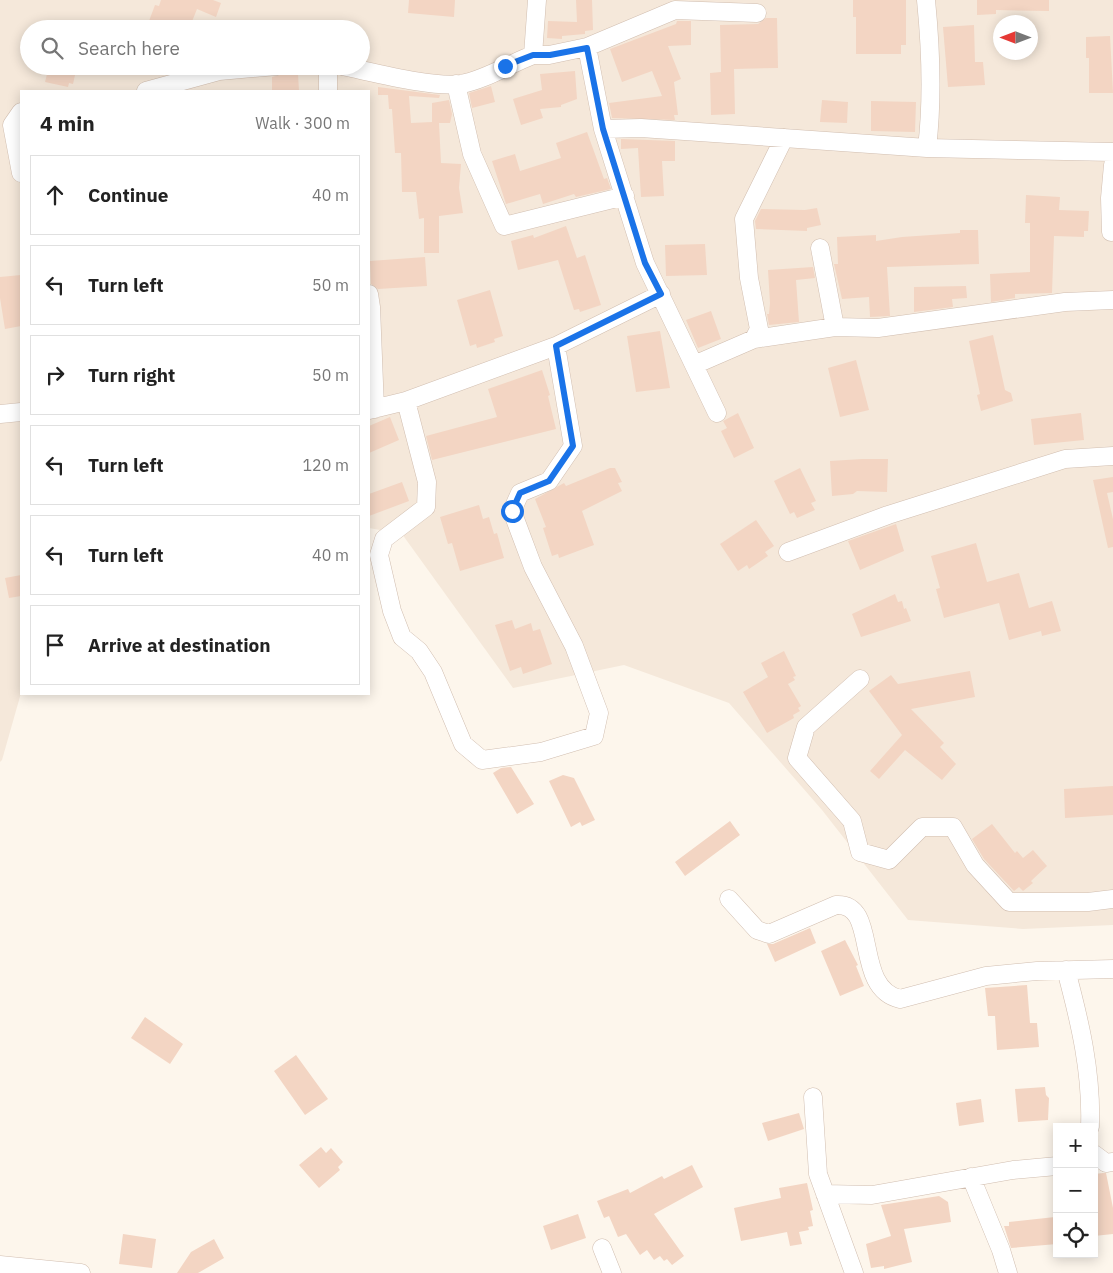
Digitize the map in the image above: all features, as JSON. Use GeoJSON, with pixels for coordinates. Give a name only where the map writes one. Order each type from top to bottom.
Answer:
{"type":"FeatureCollection","features":[{"type":"Feature","properties":{"kind":"street"},"geometry":{"type":"LineString","coordinates":[[533,55],[537,0]]}},
{"type":"Feature","properties":{"kind":"street"},"geometry":{"type":"LineString","coordinates":[[926,0],[931,59],[931,113],[927,148]]}},
{"type":"Feature","properties":{"kind":"street"},"geometry":{"type":"LineString","coordinates":[[370,71],[442,84],[456,84],[480,78],[533,55],[550,55],[587,48],[675,10],[758,13]]}},
{"type":"Feature","properties":{"kind":"street"},"geometry":{"type":"LineString","coordinates":[[587,48],[603,129],[645,263],[717,414]]}},
{"type":"Feature","properties":{"kind":"street"},"geometry":{"type":"LineString","coordinates":[[150,90],[205,75]]}},
{"type":"Feature","properties":{"kind":"street"},"geometry":{"type":"LineString","coordinates":[[328,75],[328,90]]}},
{"type":"Feature","properties":{"kind":"street"},"geometry":{"type":"LineString","coordinates":[[456,84],[472,154],[504,226],[625,196]]}},
{"type":"Feature","properties":{"kind":"street"},"geometry":{"type":"LineString","coordinates":[[20,113],[12,125],[20,167]]}},
{"type":"Feature","properties":{"kind":"street"},"geometry":{"type":"LineString","coordinates":[[603,129],[641,128],[927,148],[1113,152]]}},
{"type":"Feature","properties":{"kind":"street"},"geometry":{"type":"LineString","coordinates":[[754,339],[759,329],[749,278],[744,219],[784,138]]}},
{"type":"Feature","properties":{"kind":"street"},"geometry":{"type":"LineString","coordinates":[[1111,232],[1110,198],[1113,164]]}},
{"type":"Feature","properties":{"kind":"street"},"geometry":{"type":"LineString","coordinates":[[820,248],[835,327]]}},
{"type":"Feature","properties":{"kind":"street"},"geometry":{"type":"LineString","coordinates":[[370,298],[372,307],[372,410],[406,401],[556,346],[661,294]]}},
{"type":"Feature","properties":{"kind":"street"},"geometry":{"type":"LineString","coordinates":[[694,365],[754,339],[835,327],[878,328],[946,321],[1065,302],[1113,300]]}},
{"type":"Feature","properties":{"kind":"street"},"geometry":{"type":"LineString","coordinates":[[406,401],[428,482],[426,507],[384,539],[379,555],[392,611],[402,637],[419,650],[434,672],[462,744],[482,760],[541,752],[594,736],[599,713],[574,646],[533,567],[512,511],[520,493],[549,481],[573,446],[556,346]]}},
{"type":"Feature","properties":{"kind":"street"},"geometry":{"type":"LineString","coordinates":[[0,414],[20,412]]}},
{"type":"Feature","properties":{"kind":"street"},"geometry":{"type":"LineString","coordinates":[[788,552],[888,515],[1065,460],[1113,456]]}},
{"type":"Feature","properties":{"kind":"street"},"geometry":{"type":"LineString","coordinates":[[860,679],[806,727],[797,758],[852,821],[860,852],[889,860],[922,827],[953,827],[975,865],[1009,902],[1088,902],[1113,899]]}},
{"type":"Feature","properties":{"kind":"street"},"geometry":{"type":"LineString","coordinates":[[729,899],[757,930],[769,934],[836,905],[843,904],[851,908],[862,926],[872,972],[880,988],[890,996],[900,999],[986,976],[1066,970],[1113,969]]}},
{"type":"Feature","properties":{"kind":"street"},"geometry":{"type":"LineString","coordinates":[[1066,970],[1082,1032],[1091,1096],[1090,1123]]}},
{"type":"Feature","properties":{"kind":"street"},"geometry":{"type":"LineString","coordinates":[[813,1097],[818,1174],[854,1273]]}},
{"type":"Feature","properties":{"kind":"street"},"geometry":{"type":"LineString","coordinates":[[825,1194],[872,1195],[1014,1170],[1053,1166]]}},
{"type":"Feature","properties":{"kind":"street"},"geometry":{"type":"LineString","coordinates":[[971,1177],[1002,1250],[1008,1273]]}},
{"type":"Feature","properties":{"kind":"street"},"geometry":{"type":"LineString","coordinates":[[602,1248],[612,1273]]}},
{"type":"Feature","properties":{"kind":"street"},"geometry":{"type":"LineString","coordinates":[[0,1266],[81,1273]]}},
{"type":"Feature","properties":{"kind":"shaded area"},"geometry":{"type":"Polygon","coordinates":[[[0,0],[1113,0],[1113,925],[1023,929],[908,920],[822,810],[729,703],[624,665],[513,688],[402,534],[370,528],[370,90],[20,90],[20,695],[0,762],[0,0]]]}},
{"type":"Feature","properties":{"kind":"building"},"geometry":{"type":"Polygon","coordinates":[[[161,0],[213,0],[221,3],[216,17],[197,9],[193,20],[149,20],[155,5],[159,6],[161,0]]]}},
{"type":"Feature","properties":{"kind":"building"},"geometry":{"type":"Polygon","coordinates":[[[409,0],[455,0],[454,17],[408,13],[409,0]]]}},
{"type":"Feature","properties":{"kind":"building"},"geometry":{"type":"Polygon","coordinates":[[[576,0],[592,0],[593,30],[585,31],[585,34],[562,36],[562,39],[547,38],[548,21],[577,22],[576,0]]]}},
{"type":"Feature","properties":{"kind":"building"},"geometry":{"type":"Polygon","coordinates":[[[853,0],[906,0],[906,45],[901,45],[901,54],[856,54],[856,17],[853,17],[853,0]]]}},
{"type":"Feature","properties":{"kind":"building"},"geometry":{"type":"Polygon","coordinates":[[[977,0],[1049,0],[1049,11],[996,10],[996,14],[977,15],[977,0]]]}},
{"type":"Feature","properties":{"kind":"building"},"geometry":{"type":"Polygon","coordinates":[[[766,18],[777,18],[778,68],[734,69],[735,114],[711,115],[710,73],[721,72],[720,25],[758,24],[766,18]]]}},
{"type":"Feature","properties":{"kind":"building"},"geometry":{"type":"Polygon","coordinates":[[[677,21],[691,21],[691,45],[668,46],[681,79],[674,82],[678,115],[674,115],[675,120],[612,118],[609,103],[662,96],[652,71],[622,82],[610,49],[676,24],[677,21]]]}},
{"type":"Feature","properties":{"kind":"building"},"geometry":{"type":"Polygon","coordinates":[[[974,25],[975,62],[983,62],[985,85],[948,87],[943,27],[974,25]]]}},
{"type":"Feature","properties":{"kind":"building"},"geometry":{"type":"Polygon","coordinates":[[[1110,36],[1113,93],[1089,93],[1089,58],[1086,58],[1086,37],[1110,36]]]}},
{"type":"Feature","properties":{"kind":"building"},"geometry":{"type":"Polygon","coordinates":[[[575,71],[577,99],[561,105],[561,107],[540,109],[543,118],[521,125],[513,99],[542,90],[540,74],[575,71]]]}},
{"type":"Feature","properties":{"kind":"building"},"geometry":{"type":"Polygon","coordinates":[[[47,75],[75,75],[73,84],[69,83],[68,87],[45,82],[47,75]]]}},
{"type":"Feature","properties":{"kind":"building"},"geometry":{"type":"Polygon","coordinates":[[[298,75],[299,90],[272,90],[272,77],[298,75]]]}},
{"type":"Feature","properties":{"kind":"building"},"geometry":{"type":"Polygon","coordinates":[[[491,86],[495,102],[472,108],[469,93],[491,86]]]}},
{"type":"Feature","properties":{"kind":"building"},"geometry":{"type":"Polygon","coordinates":[[[378,87],[440,95],[439,98],[409,96],[411,123],[432,122],[432,103],[449,100],[452,114],[450,123],[439,123],[441,163],[461,164],[459,188],[463,213],[439,216],[439,253],[424,253],[424,218],[419,219],[416,192],[402,192],[401,153],[395,153],[392,109],[389,109],[388,95],[378,95],[378,87]]]}},
{"type":"Feature","properties":{"kind":"building"},"geometry":{"type":"Polygon","coordinates":[[[822,100],[848,102],[847,123],[820,122],[822,100]]]}},
{"type":"Feature","properties":{"kind":"building"},"geometry":{"type":"Polygon","coordinates":[[[871,101],[916,102],[915,132],[871,131],[871,101]]]}},
{"type":"Feature","properties":{"kind":"building"},"geometry":{"type":"Polygon","coordinates":[[[587,132],[604,179],[607,178],[611,189],[576,197],[574,194],[543,204],[540,194],[506,204],[492,161],[515,154],[520,171],[561,158],[556,143],[587,132]]]}},
{"type":"Feature","properties":{"kind":"building"},"geometry":{"type":"Polygon","coordinates":[[[621,139],[675,141],[675,161],[662,161],[664,196],[641,197],[638,148],[621,149],[621,139]]]}},
{"type":"Feature","properties":{"kind":"building"},"geometry":{"type":"Polygon","coordinates":[[[1026,195],[1060,197],[1059,210],[1089,211],[1088,231],[1084,231],[1084,237],[1054,236],[1052,293],[1015,294],[1015,298],[991,302],[990,274],[1030,272],[1030,223],[1025,223],[1026,195]]]}},
{"type":"Feature","properties":{"kind":"building"},"geometry":{"type":"Polygon","coordinates":[[[817,208],[821,225],[807,228],[807,231],[756,229],[755,221],[761,209],[805,210],[817,208]]]}},
{"type":"Feature","properties":{"kind":"building"},"geometry":{"type":"Polygon","coordinates":[[[566,226],[577,258],[585,255],[601,305],[580,312],[579,309],[574,310],[558,260],[518,270],[511,241],[533,235],[534,238],[566,226]]]}},
{"type":"Feature","properties":{"kind":"building"},"geometry":{"type":"Polygon","coordinates":[[[960,230],[978,230],[979,264],[887,267],[890,316],[870,317],[869,297],[842,299],[834,264],[838,264],[837,237],[876,235],[876,241],[902,237],[960,233],[960,230]]]}},
{"type":"Feature","properties":{"kind":"building"},"geometry":{"type":"Polygon","coordinates":[[[705,244],[707,275],[666,276],[665,245],[705,244]]]}},
{"type":"Feature","properties":{"kind":"building"},"geometry":{"type":"Polygon","coordinates":[[[425,257],[427,286],[378,289],[371,284],[370,261],[425,257]]]}},
{"type":"Feature","properties":{"kind":"building"},"geometry":{"type":"Polygon","coordinates":[[[813,267],[815,278],[796,280],[799,322],[769,325],[767,314],[769,314],[770,303],[768,270],[813,267]]]}},
{"type":"Feature","properties":{"kind":"building"},"geometry":{"type":"Polygon","coordinates":[[[20,275],[20,326],[5,329],[0,298],[0,277],[20,275]]]}},
{"type":"Feature","properties":{"kind":"building"},"geometry":{"type":"Polygon","coordinates":[[[966,286],[967,298],[952,299],[953,307],[914,312],[914,287],[966,286]]]}},
{"type":"Feature","properties":{"kind":"building"},"geometry":{"type":"Polygon","coordinates":[[[490,290],[503,336],[494,339],[495,342],[477,348],[476,344],[470,346],[457,300],[490,290]]]}},
{"type":"Feature","properties":{"kind":"building"},"geometry":{"type":"Polygon","coordinates":[[[711,311],[721,339],[698,348],[686,320],[711,311]]]}},
{"type":"Feature","properties":{"kind":"building"},"geometry":{"type":"Polygon","coordinates":[[[660,331],[670,388],[636,392],[627,336],[660,331]]]}},
{"type":"Feature","properties":{"kind":"building"},"geometry":{"type":"Polygon","coordinates":[[[993,335],[1005,390],[1011,393],[1013,401],[981,411],[977,395],[980,394],[969,341],[993,335]]]}},
{"type":"Feature","properties":{"kind":"building"},"geometry":{"type":"Polygon","coordinates":[[[856,360],[869,410],[840,417],[828,368],[856,360]]]}},
{"type":"Feature","properties":{"kind":"building"},"geometry":{"type":"Polygon","coordinates":[[[542,370],[550,395],[548,396],[556,429],[432,460],[426,436],[497,417],[488,389],[542,370]]]}},
{"type":"Feature","properties":{"kind":"building"},"geometry":{"type":"Polygon","coordinates":[[[738,413],[754,448],[734,458],[721,431],[727,428],[723,421],[738,413]]]}},
{"type":"Feature","properties":{"kind":"building"},"geometry":{"type":"Polygon","coordinates":[[[1081,413],[1084,440],[1034,445],[1031,419],[1081,413]]]}},
{"type":"Feature","properties":{"kind":"building"},"geometry":{"type":"Polygon","coordinates":[[[390,417],[399,440],[370,453],[370,426],[390,417]]]}},
{"type":"Feature","properties":{"kind":"building"},"geometry":{"type":"Polygon","coordinates":[[[888,459],[887,492],[857,491],[853,494],[832,496],[830,461],[888,459]]]}},
{"type":"Feature","properties":{"kind":"building"},"geometry":{"type":"Polygon","coordinates":[[[610,468],[615,468],[622,482],[618,483],[622,491],[582,511],[594,545],[559,558],[558,554],[552,556],[543,528],[546,527],[535,499],[564,483],[566,486],[610,468]]]}},
{"type":"Feature","properties":{"kind":"building"},"geometry":{"type":"Polygon","coordinates":[[[800,468],[816,501],[811,503],[815,510],[797,518],[794,512],[790,514],[774,481],[800,468]]]}},
{"type":"Feature","properties":{"kind":"building"},"geometry":{"type":"Polygon","coordinates":[[[1113,477],[1113,492],[1107,493],[1113,519],[1113,547],[1108,548],[1093,480],[1113,477]]]}},
{"type":"Feature","properties":{"kind":"building"},"geometry":{"type":"Polygon","coordinates":[[[402,482],[409,501],[370,516],[370,494],[402,482]]]}},
{"type":"Feature","properties":{"kind":"building"},"geometry":{"type":"Polygon","coordinates":[[[479,505],[483,519],[489,517],[494,534],[497,533],[504,558],[460,571],[452,543],[448,544],[440,517],[479,505]]]}},
{"type":"Feature","properties":{"kind":"building"},"geometry":{"type":"Polygon","coordinates":[[[756,520],[774,546],[765,552],[768,556],[749,569],[747,565],[738,571],[720,544],[756,520]]]}},
{"type":"Feature","properties":{"kind":"building"},"geometry":{"type":"Polygon","coordinates":[[[896,524],[904,551],[860,570],[848,541],[896,524]]]}},
{"type":"Feature","properties":{"kind":"building"},"geometry":{"type":"Polygon","coordinates":[[[976,543],[987,582],[1019,573],[1029,608],[1052,601],[1061,631],[1042,636],[1041,631],[1009,640],[999,603],[944,618],[936,589],[940,588],[931,556],[976,543]]]}},
{"type":"Feature","properties":{"kind":"building"},"geometry":{"type":"Polygon","coordinates":[[[20,575],[20,596],[9,598],[5,578],[20,575]]]}},
{"type":"Feature","properties":{"kind":"building"},"geometry":{"type":"Polygon","coordinates":[[[895,594],[898,602],[902,601],[911,621],[861,637],[852,614],[895,594]]]}},
{"type":"Feature","properties":{"kind":"building"},"geometry":{"type":"Polygon","coordinates":[[[512,620],[515,629],[531,623],[533,631],[540,629],[552,664],[523,674],[521,667],[510,671],[495,625],[512,620]]]}},
{"type":"Feature","properties":{"kind":"building"},"geometry":{"type":"Polygon","coordinates":[[[784,651],[796,676],[793,677],[795,680],[788,684],[801,706],[798,708],[800,711],[793,715],[794,718],[767,733],[743,692],[768,677],[761,663],[784,651]]]}},
{"type":"Feature","properties":{"kind":"building"},"geometry":{"type":"Polygon","coordinates":[[[970,671],[975,697],[911,709],[944,743],[940,747],[956,764],[942,780],[905,750],[879,779],[870,771],[902,735],[869,691],[891,675],[898,684],[970,671]]]}},
{"type":"Feature","properties":{"kind":"building"},"geometry":{"type":"Polygon","coordinates":[[[511,767],[534,804],[517,814],[493,773],[501,768],[511,767]]]}},
{"type":"Feature","properties":{"kind":"building"},"geometry":{"type":"Polygon","coordinates":[[[563,775],[574,778],[595,820],[582,826],[580,822],[571,827],[549,781],[563,775]]]}},
{"type":"Feature","properties":{"kind":"building"},"geometry":{"type":"Polygon","coordinates":[[[1113,786],[1113,815],[1065,818],[1064,789],[1113,786]]]}},
{"type":"Feature","properties":{"kind":"building"},"geometry":{"type":"Polygon","coordinates":[[[730,821],[740,835],[685,876],[675,862],[730,821]]]}},
{"type":"Feature","properties":{"kind":"building"},"geometry":{"type":"Polygon","coordinates":[[[992,824],[1015,853],[1017,851],[1023,858],[1033,850],[1047,866],[1031,881],[1033,883],[1023,891],[1019,887],[1014,891],[984,859],[972,839],[992,824]]]}},
{"type":"Feature","properties":{"kind":"building"},"geometry":{"type":"Polygon","coordinates":[[[810,928],[816,943],[775,962],[767,944],[773,944],[810,928]]]}},
{"type":"Feature","properties":{"kind":"building"},"geometry":{"type":"Polygon","coordinates":[[[845,940],[858,965],[856,966],[864,986],[840,996],[821,951],[845,940]]]}},
{"type":"Feature","properties":{"kind":"building"},"geometry":{"type":"Polygon","coordinates":[[[1027,985],[1030,1023],[1037,1023],[1039,1047],[997,1050],[995,1016],[988,1016],[985,988],[1027,985]]]}},
{"type":"Feature","properties":{"kind":"building"},"geometry":{"type":"Polygon","coordinates":[[[145,1017],[183,1044],[170,1064],[131,1038],[145,1017]]]}},
{"type":"Feature","properties":{"kind":"building"},"geometry":{"type":"Polygon","coordinates":[[[296,1055],[328,1099],[305,1115],[274,1071],[296,1055]]]}},
{"type":"Feature","properties":{"kind":"building"},"geometry":{"type":"Polygon","coordinates":[[[1045,1087],[1046,1095],[1049,1098],[1048,1120],[1018,1122],[1015,1089],[1045,1087]]]}},
{"type":"Feature","properties":{"kind":"building"},"geometry":{"type":"Polygon","coordinates":[[[981,1099],[984,1122],[959,1126],[956,1103],[981,1099]]]}},
{"type":"Feature","properties":{"kind":"building"},"geometry":{"type":"Polygon","coordinates":[[[799,1113],[804,1129],[768,1141],[762,1123],[799,1113]]]}},
{"type":"Feature","properties":{"kind":"building"},"geometry":{"type":"Polygon","coordinates":[[[321,1147],[326,1153],[331,1148],[343,1162],[338,1167],[340,1170],[319,1188],[299,1165],[321,1147]]]}},
{"type":"Feature","properties":{"kind":"building"},"geometry":{"type":"Polygon","coordinates":[[[692,1165],[703,1187],[654,1214],[684,1256],[672,1265],[667,1259],[664,1261],[660,1256],[654,1260],[647,1250],[640,1255],[626,1234],[618,1237],[609,1216],[604,1218],[597,1201],[628,1189],[630,1193],[662,1176],[664,1179],[692,1165]]]}},
{"type":"Feature","properties":{"kind":"building"},"geometry":{"type":"Polygon","coordinates":[[[1106,1173],[1113,1208],[1113,1234],[1098,1236],[1098,1174],[1106,1173]]]}},
{"type":"Feature","properties":{"kind":"building"},"geometry":{"type":"Polygon","coordinates":[[[807,1183],[813,1210],[810,1211],[813,1226],[808,1227],[809,1230],[799,1232],[802,1244],[790,1246],[787,1232],[741,1241],[734,1208],[781,1198],[779,1188],[807,1183]]]}},
{"type":"Feature","properties":{"kind":"building"},"geometry":{"type":"Polygon","coordinates":[[[939,1196],[948,1202],[951,1222],[904,1229],[912,1262],[884,1269],[884,1266],[871,1268],[866,1244],[891,1236],[881,1205],[939,1196]]]}},
{"type":"Feature","properties":{"kind":"building"},"geometry":{"type":"Polygon","coordinates":[[[578,1214],[586,1238],[551,1250],[543,1226],[578,1214]]]}},
{"type":"Feature","properties":{"kind":"building"},"geometry":{"type":"Polygon","coordinates":[[[1053,1217],[1053,1244],[1011,1248],[1004,1226],[1009,1226],[1009,1222],[1053,1217]]]}},
{"type":"Feature","properties":{"kind":"building"},"geometry":{"type":"Polygon","coordinates":[[[123,1234],[156,1239],[152,1268],[119,1264],[123,1234]]]}},
{"type":"Feature","properties":{"kind":"building"},"geometry":{"type":"Polygon","coordinates":[[[214,1239],[224,1258],[198,1273],[177,1273],[191,1252],[214,1239]]]}},
{"type":"Feature","properties":{"kind":"route"},"geometry":{"type":"LineString","coordinates":[[505,66],[533,55],[550,55],[587,48],[603,129],[645,263],[661,294],[556,346],[573,446],[549,481],[520,493],[512,511]]}}]}
